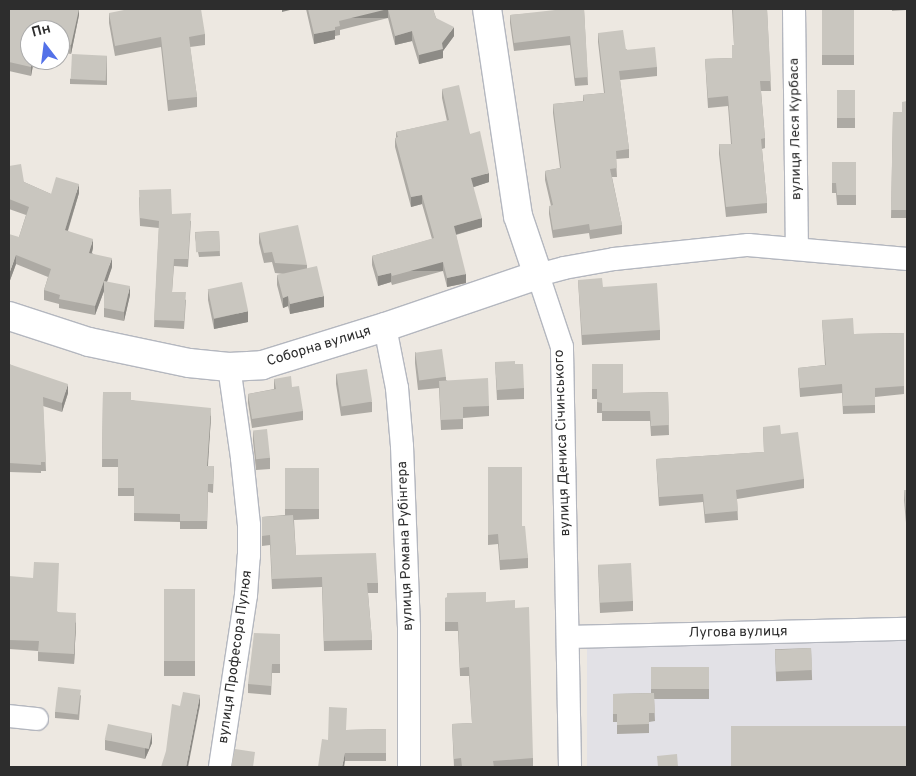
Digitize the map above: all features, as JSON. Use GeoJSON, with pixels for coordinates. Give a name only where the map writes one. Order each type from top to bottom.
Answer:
{"type":"FeatureCollection","features":[{"type":"Feature","properties":{"kind":"street","name":"вулиця Дениса Січинського"},"geometry":{"type":"LineString","coordinates":[[487,9],[518,216],[562,347],[570,767]]}},
{"type":"Feature","properties":{"kind":"street","name":"вулиця Леся Курбаса"},"geometry":{"type":"LineString","coordinates":[[794,9],[797,248]]}},
{"type":"Feature","properties":{"kind":"street"},"geometry":{"type":"LineString","coordinates":[[538,275],[606,260],[748,245],[907,259]]}},
{"type":"Feature","properties":{"kind":"street","name":"Соборна вулиця"},"geometry":{"type":"LineString","coordinates":[[9,316],[90,342],[189,363],[229,368],[262,365],[385,327],[538,275]]}},
{"type":"Feature","properties":{"kind":"street","name":"вулиця Романа Рубінгера"},"geometry":{"type":"LineString","coordinates":[[385,327],[396,388],[402,446],[409,626],[409,767]]}},
{"type":"Feature","properties":{"kind":"street","name":"вулиця Професора Пулюя"},"geometry":{"type":"LineString","coordinates":[[220,767],[246,595],[249,556],[249,525],[242,458],[229,368]]}},
{"type":"Feature","properties":{"kind":"street","name":"Лугова вулиця"},"geometry":{"type":"LineString","coordinates":[[568,637],[907,629]]}},
{"type":"Feature","properties":{"kind":"street"},"geometry":{"type":"LineString","coordinates":[[9,716],[37,719]]}},
{"type":"Feature","properties":{"kind":"shaded area"},"geometry":{"type":"Polygon","coordinates":[[[587,638],[907,638],[907,767],[587,767],[587,638]]]}},
{"type":"Feature","properties":{"kind":"building"},"geometry":{"type":"Polygon","coordinates":[[[9,9],[79,9],[71,45],[70,20],[20,20],[20,64],[9,62],[9,9]]]}},
{"type":"Feature","properties":{"kind":"building"},"geometry":{"type":"Polygon","coordinates":[[[129,9],[201,9],[205,34],[189,37],[197,97],[168,100],[161,37],[115,46],[109,13],[129,9]]]}},
{"type":"Feature","properties":{"kind":"building"},"geometry":{"type":"Polygon","coordinates":[[[308,9],[388,9],[339,21],[340,26],[335,27],[335,30],[314,34],[308,9]]]}},
{"type":"Feature","properties":{"kind":"building"},"geometry":{"type":"Polygon","coordinates":[[[388,9],[433,9],[436,18],[454,27],[442,43],[443,49],[419,55],[412,31],[395,36],[388,9]]]}},
{"type":"Feature","properties":{"kind":"building"},"geometry":{"type":"Polygon","coordinates":[[[555,9],[584,9],[588,77],[575,78],[570,36],[514,43],[510,15],[555,9]]]}},
{"type":"Feature","properties":{"kind":"building"},"geometry":{"type":"Polygon","coordinates":[[[733,9],[767,9],[771,81],[760,81],[765,138],[761,139],[767,203],[726,207],[719,144],[732,144],[728,96],[708,98],[705,59],[732,58],[732,45],[734,45],[733,9]]]}},
{"type":"Feature","properties":{"kind":"building"},"geometry":{"type":"Polygon","coordinates":[[[822,9],[854,9],[854,55],[822,55],[822,9]]]}},
{"type":"Feature","properties":{"kind":"building"},"geometry":{"type":"Polygon","coordinates":[[[623,30],[626,50],[655,47],[657,67],[619,71],[629,149],[616,151],[617,168],[610,169],[622,225],[590,230],[589,224],[553,230],[549,206],[553,205],[545,171],[561,168],[553,104],[584,101],[583,95],[605,93],[598,33],[623,30]]]}},
{"type":"Feature","properties":{"kind":"building"},"geometry":{"type":"Polygon","coordinates":[[[72,54],[107,56],[106,81],[71,79],[72,54]]]}},
{"type":"Feature","properties":{"kind":"building"},"geometry":{"type":"Polygon","coordinates":[[[459,85],[470,134],[480,131],[489,173],[471,178],[482,218],[454,226],[466,274],[447,278],[443,262],[392,276],[391,273],[378,276],[372,256],[434,238],[422,195],[411,197],[395,138],[398,137],[396,132],[449,120],[442,89],[459,85]]]}},
{"type":"Feature","properties":{"kind":"building"},"geometry":{"type":"Polygon","coordinates":[[[837,90],[855,90],[855,118],[837,118],[837,90]]]}},
{"type":"Feature","properties":{"kind":"building"},"geometry":{"type":"Polygon","coordinates":[[[907,101],[907,210],[891,210],[893,112],[902,112],[902,102],[907,101]]]}},
{"type":"Feature","properties":{"kind":"building"},"geometry":{"type":"Polygon","coordinates":[[[832,162],[856,162],[856,195],[837,195],[836,183],[832,183],[832,162]]]}},
{"type":"Feature","properties":{"kind":"building"},"geometry":{"type":"Polygon","coordinates":[[[21,164],[24,182],[51,194],[56,177],[79,184],[65,230],[93,239],[89,253],[112,258],[95,306],[59,299],[60,295],[44,290],[51,269],[16,255],[9,274],[9,234],[19,237],[29,207],[9,199],[9,166],[21,164]]]}},
{"type":"Feature","properties":{"kind":"building"},"geometry":{"type":"Polygon","coordinates":[[[171,189],[172,214],[191,213],[188,259],[174,259],[172,292],[186,292],[184,321],[154,320],[159,221],[140,218],[139,190],[171,189]]]}},
{"type":"Feature","properties":{"kind":"building"},"geometry":{"type":"Polygon","coordinates":[[[298,225],[307,265],[275,263],[272,252],[264,253],[259,233],[298,225]]]}},
{"type":"Feature","properties":{"kind":"building"},"geometry":{"type":"Polygon","coordinates":[[[219,231],[220,251],[196,252],[195,232],[219,231]]]}},
{"type":"Feature","properties":{"kind":"building"},"geometry":{"type":"Polygon","coordinates":[[[317,266],[324,296],[290,304],[288,296],[283,298],[277,275],[317,266]]]}},
{"type":"Feature","properties":{"kind":"building"},"geometry":{"type":"Polygon","coordinates":[[[602,278],[603,287],[657,283],[660,330],[582,335],[578,280],[602,278]]]}},
{"type":"Feature","properties":{"kind":"building"},"geometry":{"type":"Polygon","coordinates":[[[104,281],[130,286],[124,312],[104,308],[104,281]]]}},
{"type":"Feature","properties":{"kind":"building"},"geometry":{"type":"Polygon","coordinates":[[[242,282],[248,311],[214,319],[208,289],[242,282]]]}},
{"type":"Feature","properties":{"kind":"building"},"geometry":{"type":"Polygon","coordinates":[[[853,318],[854,334],[904,333],[904,386],[875,388],[875,405],[843,406],[842,384],[800,388],[798,368],[826,365],[822,320],[853,318]]]}},
{"type":"Feature","properties":{"kind":"building"},"geometry":{"type":"Polygon","coordinates":[[[442,349],[446,377],[419,380],[415,353],[442,349]]]}},
{"type":"Feature","properties":{"kind":"building"},"geometry":{"type":"Polygon","coordinates":[[[515,361],[515,364],[523,364],[524,388],[497,390],[495,362],[515,361]]]}},
{"type":"Feature","properties":{"kind":"building"},"geometry":{"type":"Polygon","coordinates":[[[9,364],[68,384],[62,403],[43,397],[46,462],[41,462],[41,465],[9,463],[9,364]]]}},
{"type":"Feature","properties":{"kind":"building"},"geometry":{"type":"Polygon","coordinates":[[[592,364],[623,364],[623,393],[668,392],[669,425],[651,426],[650,411],[602,411],[602,403],[597,402],[597,389],[592,389],[592,364]]]}},
{"type":"Feature","properties":{"kind":"building"},"geometry":{"type":"Polygon","coordinates":[[[367,369],[372,402],[342,406],[336,374],[367,369]]]}},
{"type":"Feature","properties":{"kind":"building"},"geometry":{"type":"Polygon","coordinates":[[[291,376],[292,387],[299,386],[303,411],[252,419],[248,394],[276,389],[274,379],[291,376]]]}},
{"type":"Feature","properties":{"kind":"building"},"geometry":{"type":"Polygon","coordinates":[[[488,378],[489,406],[463,407],[463,419],[441,420],[439,381],[488,378]]]}},
{"type":"Feature","properties":{"kind":"building"},"geometry":{"type":"Polygon","coordinates":[[[103,392],[131,392],[131,400],[211,408],[207,466],[214,466],[213,484],[208,484],[207,521],[180,521],[180,514],[134,513],[134,488],[118,488],[118,459],[102,459],[103,392]]]}},
{"type":"Feature","properties":{"kind":"building"},"geometry":{"type":"Polygon","coordinates":[[[780,425],[781,434],[798,432],[804,479],[736,490],[738,511],[705,514],[703,494],[659,497],[656,459],[764,452],[763,427],[780,425]]]}},
{"type":"Feature","properties":{"kind":"building"},"geometry":{"type":"Polygon","coordinates":[[[267,429],[270,458],[256,459],[253,430],[267,429]]]}},
{"type":"Feature","properties":{"kind":"building"},"geometry":{"type":"Polygon","coordinates":[[[488,467],[522,467],[522,526],[525,526],[528,558],[500,560],[498,534],[488,535],[488,467]]]}},
{"type":"Feature","properties":{"kind":"building"},"geometry":{"type":"Polygon","coordinates":[[[285,468],[319,468],[319,509],[285,509],[285,468]]]}},
{"type":"Feature","properties":{"kind":"building"},"geometry":{"type":"Polygon","coordinates":[[[904,490],[907,490],[907,524],[904,490]]]}},
{"type":"Feature","properties":{"kind":"building"},"geometry":{"type":"Polygon","coordinates":[[[293,515],[296,555],[376,553],[378,583],[367,583],[372,640],[324,641],[322,577],[272,579],[270,535],[262,536],[262,517],[293,515]]]}},
{"type":"Feature","properties":{"kind":"building"},"geometry":{"type":"Polygon","coordinates":[[[34,562],[59,563],[57,612],[76,613],[74,654],[38,652],[39,641],[9,640],[9,576],[33,578],[34,562]]]}},
{"type":"Feature","properties":{"kind":"building"},"geometry":{"type":"Polygon","coordinates":[[[631,563],[633,601],[600,603],[598,565],[631,563]]]}},
{"type":"Feature","properties":{"kind":"building"},"geometry":{"type":"Polygon","coordinates":[[[164,589],[195,589],[195,661],[164,661],[164,589]]]}},
{"type":"Feature","properties":{"kind":"building"},"geometry":{"type":"Polygon","coordinates":[[[486,592],[486,602],[515,600],[515,608],[529,607],[533,758],[493,761],[494,767],[462,767],[461,758],[454,759],[452,724],[472,723],[469,667],[460,668],[458,622],[445,622],[445,598],[447,593],[486,592]]]}},
{"type":"Feature","properties":{"kind":"building"},"geometry":{"type":"Polygon","coordinates":[[[254,633],[280,634],[280,664],[272,664],[271,686],[248,684],[254,633]]]}},
{"type":"Feature","properties":{"kind":"building"},"geometry":{"type":"Polygon","coordinates":[[[811,648],[812,670],[776,672],[775,650],[811,648]]]}},
{"type":"Feature","properties":{"kind":"building"},"geometry":{"type":"Polygon","coordinates":[[[651,667],[709,667],[709,689],[651,689],[651,667]]]}},
{"type":"Feature","properties":{"kind":"building"},"geometry":{"type":"Polygon","coordinates":[[[58,687],[81,690],[78,715],[55,712],[58,687]]]}},
{"type":"Feature","properties":{"kind":"building"},"geometry":{"type":"Polygon","coordinates":[[[183,692],[200,695],[186,767],[161,767],[166,751],[172,704],[180,706],[183,692]]]}},
{"type":"Feature","properties":{"kind":"building"},"geometry":{"type":"Polygon","coordinates":[[[654,693],[655,713],[649,713],[649,724],[617,725],[617,714],[613,714],[613,694],[654,693]]]}},
{"type":"Feature","properties":{"kind":"building"},"geometry":{"type":"Polygon","coordinates":[[[329,707],[347,708],[346,730],[386,729],[386,753],[345,753],[342,767],[318,767],[322,739],[328,740],[329,707]]]}},
{"type":"Feature","properties":{"kind":"building"},"geometry":{"type":"Polygon","coordinates":[[[108,724],[152,733],[149,749],[105,740],[108,724]]]}},
{"type":"Feature","properties":{"kind":"building"},"geometry":{"type":"Polygon","coordinates":[[[731,726],[907,726],[907,767],[731,767],[731,726]]]}},
{"type":"Feature","properties":{"kind":"building"},"geometry":{"type":"Polygon","coordinates":[[[235,749],[255,752],[253,767],[231,767],[235,749]]]}},
{"type":"Feature","properties":{"kind":"building"},"geometry":{"type":"Polygon","coordinates":[[[677,754],[678,767],[658,767],[657,756],[677,754]]]}}]}
